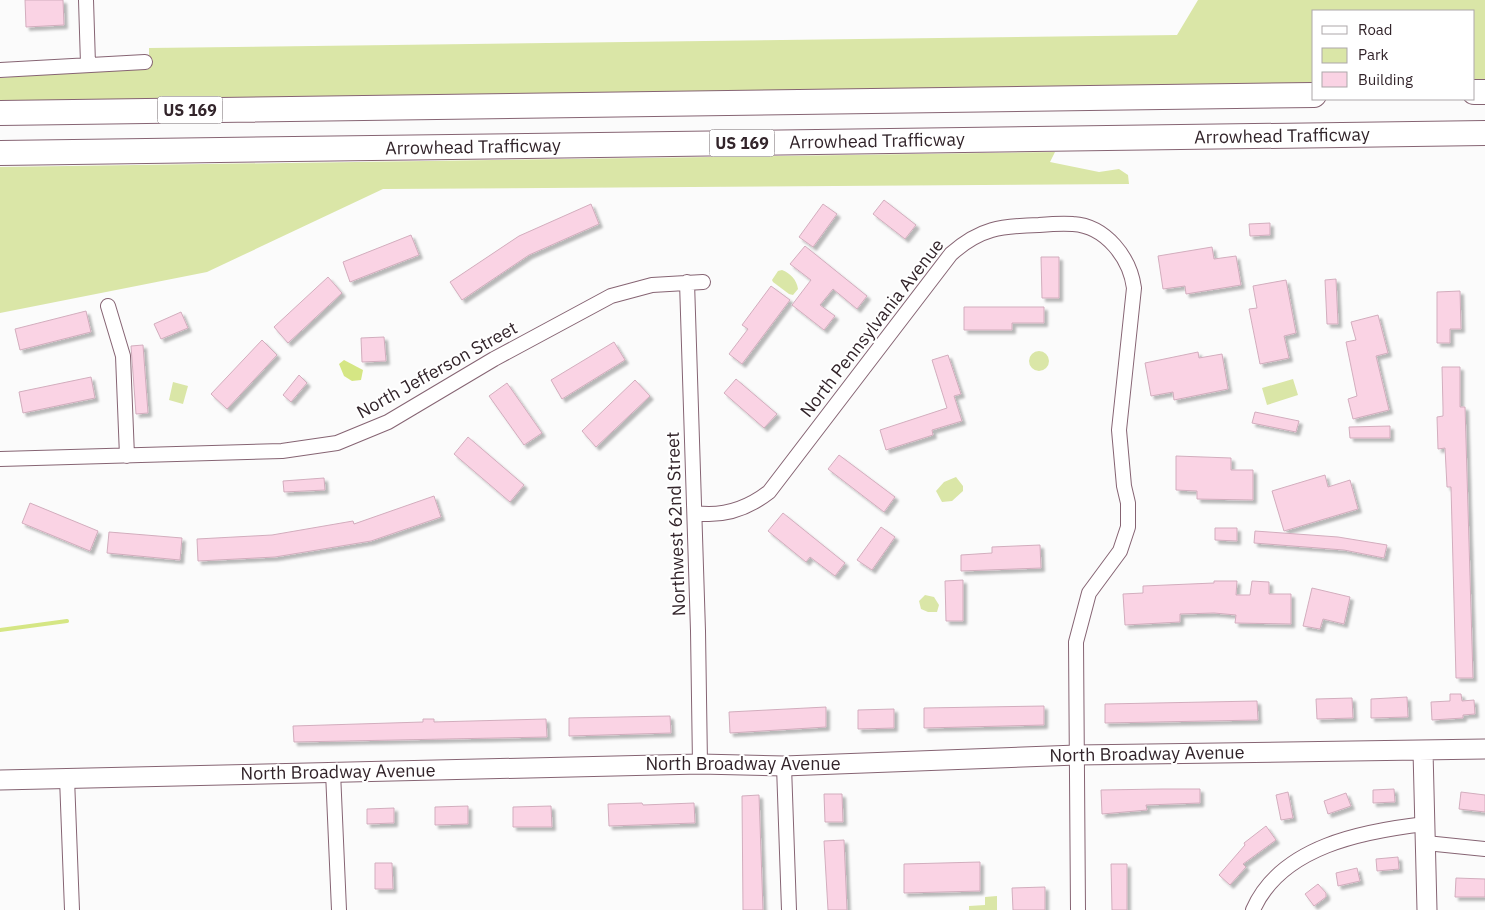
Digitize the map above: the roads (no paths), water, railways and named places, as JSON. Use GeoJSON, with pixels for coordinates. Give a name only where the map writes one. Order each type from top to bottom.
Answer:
{"type":"FeatureCollection","features":[{"type":"Feature","properties":{"kind":"highway","name":"US 169"},"geometry":{"type":"LineString","coordinates":[[0,113],[1312,95]]}},
{"type":"Feature","properties":{"kind":"highway","name":"Arrowhead Trafficway"},"geometry":{"type":"LineString","coordinates":[[0,153],[1485,133]]}},
{"type":"Feature","properties":{"kind":"street"},"geometry":{"type":"LineString","coordinates":[[86,0],[88,64]]}},
{"type":"Feature","properties":{"kind":"street"},"geometry":{"type":"LineString","coordinates":[[0,70],[144,62]]}},
{"type":"Feature","properties":{"kind":"street","name":"North Pennsylvania Avenue"},"geometry":{"type":"LineString","coordinates":[[695,513],[730,512],[747,506],[768,492],[951,254],[977,234],[1008,226],[1074,224],[1098,232],[1116,246],[1131,271],[1134,288],[1119,430],[1124,486],[1128,503],[1128,527],[1120,551],[1090,593],[1080,622],[1074,663],[1077,755]]}},
{"type":"Feature","properties":{"kind":"street","name":"Northwest 62nd Street"},"geometry":{"type":"LineString","coordinates":[[687,282],[695,513],[700,764]]}},
{"type":"Feature","properties":{"kind":"street","name":"North Jefferson Street"},"geometry":{"type":"LineString","coordinates":[[0,459],[282,451],[337,443],[388,422],[494,358],[598,302],[638,288],[703,282]]}},
{"type":"Feature","properties":{"kind":"street"},"geometry":{"type":"LineString","coordinates":[[108,306],[123,356],[127,456]]}},
{"type":"Feature","properties":{"kind":"street","name":"North Broadway Avenue"},"geometry":{"type":"LineString","coordinates":[[0,780],[700,764],[784,766],[1077,755],[1485,749]]}},
{"type":"Feature","properties":{"kind":"street"},"geometry":{"type":"LineString","coordinates":[[1423,751],[1427,910]]}},
{"type":"Feature","properties":{"kind":"street"},"geometry":{"type":"LineString","coordinates":[[1077,755],[1078,910]]}},
{"type":"Feature","properties":{"kind":"street"},"geometry":{"type":"LineString","coordinates":[[784,766],[789,910]]}},
{"type":"Feature","properties":{"kind":"street"},"geometry":{"type":"LineString","coordinates":[[333,772],[339,910]]}},
{"type":"Feature","properties":{"kind":"street"},"geometry":{"type":"LineString","coordinates":[[67,778],[72,910]]}},
{"type":"Feature","properties":{"kind":"street"},"geometry":{"type":"LineString","coordinates":[[1254,910],[1260,895],[1273,880],[1307,856],[1339,840],[1380,829],[1425,834],[1485,849]]}},
{"type":"Feature","properties":{"kind":"waterway"},"geometry":{"type":"LineString","coordinates":[[0,630],[67,621]]}}]}
